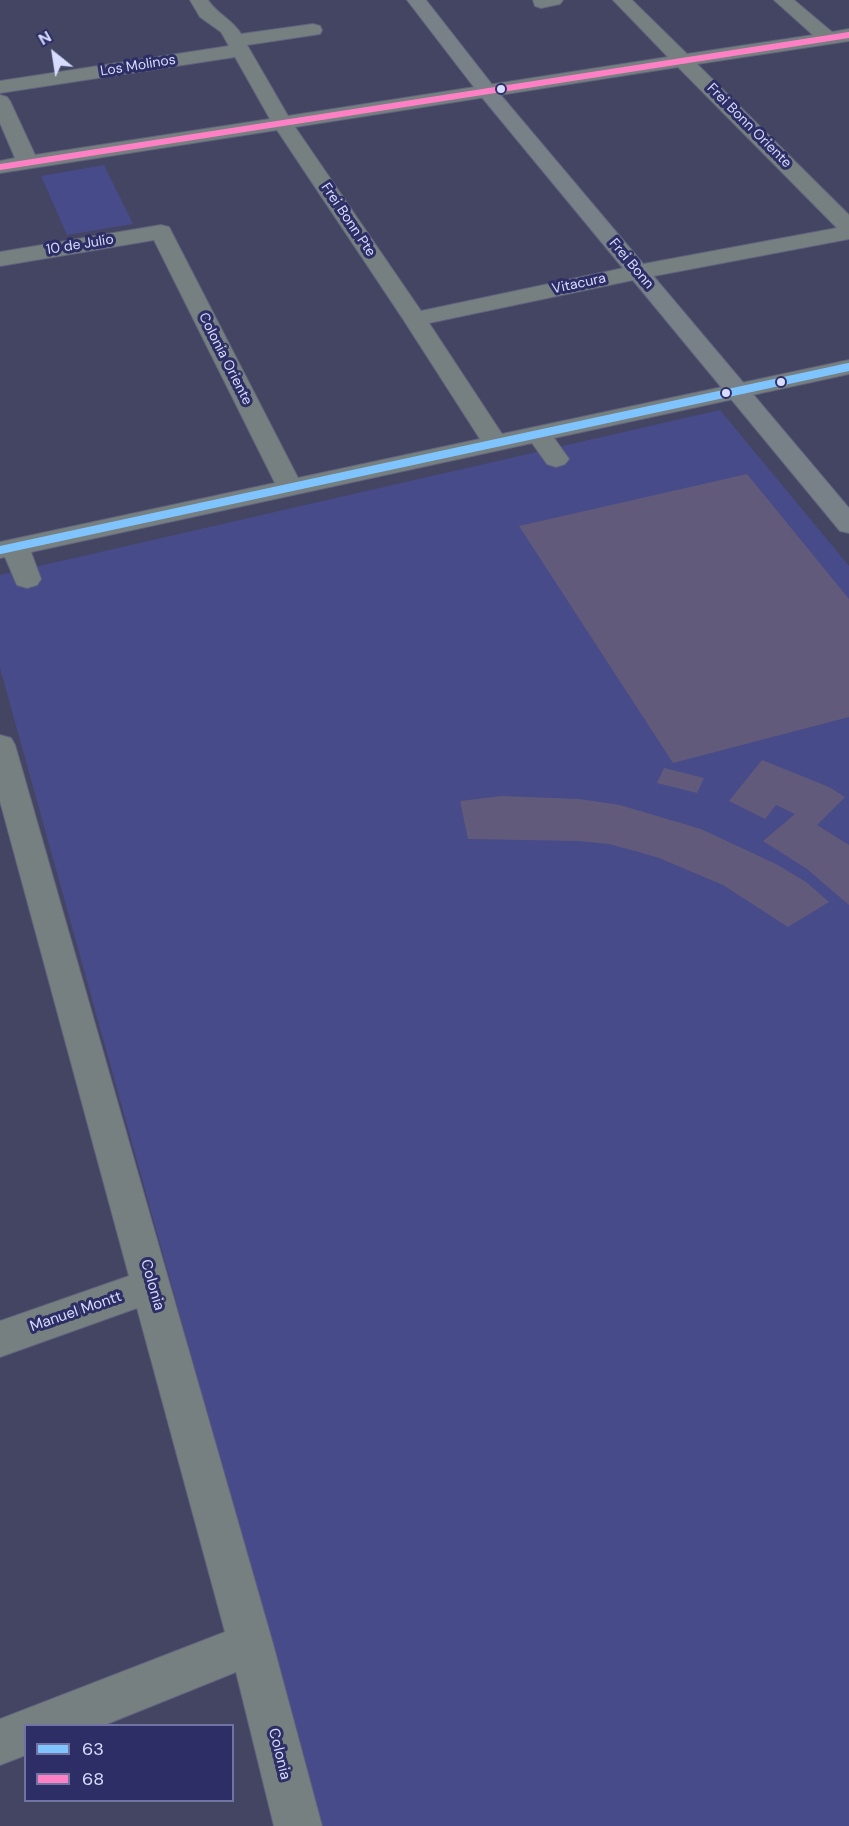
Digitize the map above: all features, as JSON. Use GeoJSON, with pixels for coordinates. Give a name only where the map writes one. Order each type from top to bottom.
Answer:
{"type":"FeatureCollection","features":[{"type":"Feature","properties":{"kind":"main road","name":"Frei Bonn"},"geometry":{"type":"LineString","coordinates":[[416,0],[487,91],[849,525]]}},
{"type":"Feature","properties":{"kind":"street","name":"Frei Bonn Pte"},"geometry":{"type":"LineString","coordinates":[[199,0],[207,13],[229,29],[282,123],[415,319],[495,443]]}},
{"type":"Feature","properties":{"kind":"street","name":"Frei Bonn Oriente"},"geometry":{"type":"LineString","coordinates":[[622,0],[685,60],[849,227]]}},
{"type":"Feature","properties":{"kind":"street"},"geometry":{"type":"LineString","coordinates":[[783,0],[828,38]]}},
{"type":"Feature","properties":{"kind":"street","name":"Los Molinos"},"geometry":{"type":"LineString","coordinates":[[0,87],[313,30]]}},
{"type":"Feature","properties":{"kind":"street"},"geometry":{"type":"LineString","coordinates":[[0,167],[849,34]]}},
{"type":"Feature","properties":{"kind":"street"},"geometry":{"type":"LineString","coordinates":[[0,100],[28,163]]}},
{"type":"Feature","properties":{"kind":"street","name":"10 de Julio"},"geometry":{"type":"LineString","coordinates":[[0,259],[160,232]]}},
{"type":"Feature","properties":{"kind":"street","name":"Colonia Oriente"},"geometry":{"type":"LineString","coordinates":[[160,232],[290,487]]}},
{"type":"Feature","properties":{"kind":"street","name":"Vitacura"},"geometry":{"type":"LineString","coordinates":[[415,319],[638,272],[849,232]]}},
{"type":"Feature","properties":{"kind":"street"},"geometry":{"type":"LineString","coordinates":[[27,579],[8,548],[849,367]]}},
{"type":"Feature","properties":{"kind":"street"},"geometry":{"type":"LineString","coordinates":[[538,434],[556,459]]}},
{"type":"Feature","properties":{"kind":"street","name":"Colonia"},"geometry":{"type":"LineString","coordinates":[[0,745],[251,1644],[297,1826]]}},
{"type":"Feature","properties":{"kind":"street","name":"Manuel Montt"},"geometry":{"type":"LineString","coordinates":[[0,1339],[152,1285]]}},
{"type":"Feature","properties":{"kind":"street"},"geometry":{"type":"LineString","coordinates":[[46,1724],[251,1644]]}},
{"type":"Feature","properties":{"kind":"street"},"geometry":{"type":"LineString","coordinates":[[0,1742],[24,1733]]}},
{"type":"Feature","properties":{"kind":"shaded area"},"geometry":{"type":"Polygon","coordinates":[[[104,165],[133,224],[67,235],[41,176],[104,165]]]}},
{"type":"Feature","properties":{"kind":"shaded area"},"geometry":{"type":"Polygon","coordinates":[[[720,410],[849,566],[849,1826],[322,1826],[0,668],[0,575],[720,410]]]}},
{"type":"Feature","properties":{"kind":"building"},"geometry":{"type":"Polygon","coordinates":[[[747,474],[849,599],[849,717],[673,763],[519,526],[747,474]]]}},
{"type":"Feature","properties":{"kind":"building"},"geometry":{"type":"Polygon","coordinates":[[[762,760],[829,787],[845,797],[817,825],[849,845],[849,905],[807,869],[763,841],[795,814],[776,805],[765,819],[729,801],[762,760]]]}},
{"type":"Feature","properties":{"kind":"building"},"geometry":{"type":"Polygon","coordinates":[[[664,768],[704,778],[697,793],[657,783],[664,768]]]}},
{"type":"Feature","properties":{"kind":"building"},"geometry":{"type":"Polygon","coordinates":[[[502,796],[579,799],[620,805],[701,829],[776,864],[806,882],[829,902],[788,927],[723,885],[659,858],[635,851],[609,844],[578,841],[468,839],[460,801],[502,796]]]}},
{"type":"Feature","properties":{"kind":"transit line","name":"68"},"geometry":{"type":"LineString","coordinates":[[0,167],[849,35]]}},
{"type":"Feature","properties":{"kind":"transit line","name":"63"},"geometry":{"type":"LineString","coordinates":[[0,550],[849,367]]}}]}
